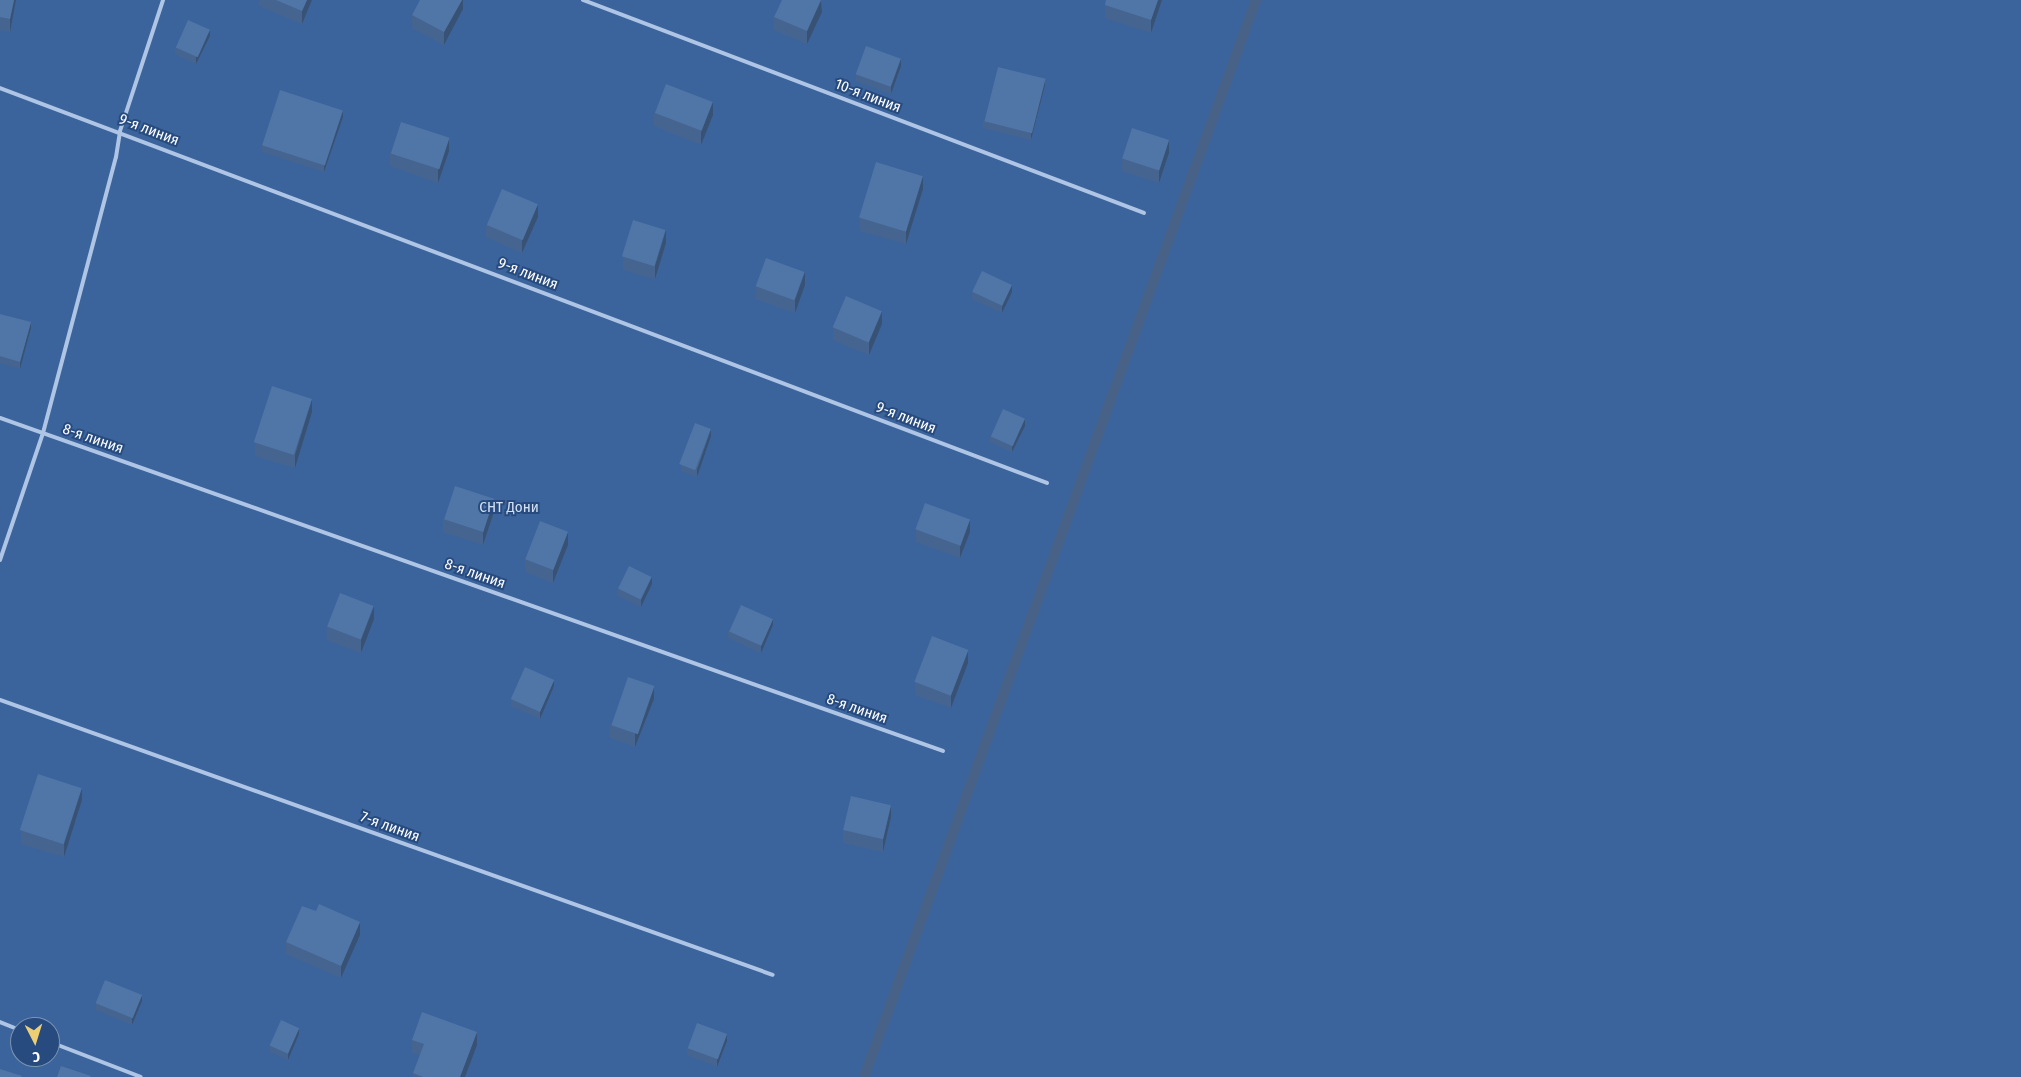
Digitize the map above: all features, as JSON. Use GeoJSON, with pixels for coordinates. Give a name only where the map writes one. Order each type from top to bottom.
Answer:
{"type":"FeatureCollection","features":[{"type":"Feature","properties":{"kind":"lane"},"geometry":{"type":"LineString","coordinates":[[0,560],[43,433],[116,158],[120,131],[163,0]]}},
{"type":"Feature","properties":{"kind":"lane","name":"10-я линия"},"geometry":{"type":"LineString","coordinates":[[583,0],[1144,213]]}},
{"type":"Feature","properties":{"kind":"lane","name":"9-я линия"},"geometry":{"type":"LineString","coordinates":[[0,88],[120,131],[1046,483]]}},
{"type":"Feature","properties":{"kind":"lane","name":"8-я линия"},"geometry":{"type":"LineString","coordinates":[[0,418],[943,751]]}},
{"type":"Feature","properties":{"kind":"lane","name":"7-я линия"},"geometry":{"type":"LineString","coordinates":[[0,700],[773,975]]}},
{"type":"Feature","properties":{"kind":"lane"},"geometry":{"type":"LineString","coordinates":[[60,1046],[140,1077]]}},
{"type":"Feature","properties":{"kind":"green space","name":"СНТ Дони"},"geometry":{"type":"Polygon","coordinates":[[[0,0],[2021,0],[2021,1077],[0,1077],[0,0]]]}},
{"type":"Feature","properties":{"kind":"building"},"geometry":{"type":"Polygon","coordinates":[[[0,0],[14,0],[10,19],[0,17],[0,0]]]}},
{"type":"Feature","properties":{"kind":"building"},"geometry":{"type":"Polygon","coordinates":[[[276,0],[307,0],[302,11],[276,0]]]}},
{"type":"Feature","properties":{"kind":"building"},"geometry":{"type":"Polygon","coordinates":[[[420,0],[462,0],[444,32],[412,15],[420,0]]]}},
{"type":"Feature","properties":{"kind":"building"},"geometry":{"type":"Polygon","coordinates":[[[782,0],[821,0],[807,31],[774,17],[782,0]]]}},
{"type":"Feature","properties":{"kind":"building"},"geometry":{"type":"Polygon","coordinates":[[[1106,0],[1158,0],[1151,20],[1105,5],[1106,0]]]}},
{"type":"Feature","properties":{"kind":"building"},"geometry":{"type":"Polygon","coordinates":[[[188,20],[210,30],[198,57],[176,47],[188,20]]]}},
{"type":"Feature","properties":{"kind":"building"},"geometry":{"type":"Polygon","coordinates":[[[866,46],[901,59],[891,87],[856,74],[866,46]]]}},
{"type":"Feature","properties":{"kind":"building"},"geometry":{"type":"Polygon","coordinates":[[[998,67],[1046,79],[1032,133],[984,121],[998,67]]]}},
{"type":"Feature","properties":{"kind":"building"},"geometry":{"type":"Polygon","coordinates":[[[666,84],[713,102],[702,131],[655,113],[666,84]]]}},
{"type":"Feature","properties":{"kind":"building"},"geometry":{"type":"Polygon","coordinates":[[[280,90],[343,110],[325,166],[262,145],[280,90]]]}},
{"type":"Feature","properties":{"kind":"building"},"geometry":{"type":"Polygon","coordinates":[[[401,122],[450,138],[439,169],[391,153],[401,122]]]}},
{"type":"Feature","properties":{"kind":"building"},"geometry":{"type":"Polygon","coordinates":[[[1132,128],[1169,140],[1159,170],[1122,158],[1132,128]]]}},
{"type":"Feature","properties":{"kind":"building"},"geometry":{"type":"Polygon","coordinates":[[[876,162],[923,176],[906,232],[859,217],[876,162]]]}},
{"type":"Feature","properties":{"kind":"building"},"geometry":{"type":"Polygon","coordinates":[[[502,189],[538,204],[523,240],[487,225],[502,189]]]}},
{"type":"Feature","properties":{"kind":"building"},"geometry":{"type":"Polygon","coordinates":[[[633,220],[666,230],[654,266],[622,256],[633,220]]]}},
{"type":"Feature","properties":{"kind":"building"},"geometry":{"type":"Polygon","coordinates":[[[766,258],[805,272],[794,300],[756,286],[766,258]]]}},
{"type":"Feature","properties":{"kind":"building"},"geometry":{"type":"Polygon","coordinates":[[[982,271],[1012,285],[1002,306],[972,292],[982,271]]]}},
{"type":"Feature","properties":{"kind":"building"},"geometry":{"type":"Polygon","coordinates":[[[846,296],[882,311],[869,343],[833,327],[846,296]]]}},
{"type":"Feature","properties":{"kind":"building"},"geometry":{"type":"Polygon","coordinates":[[[0,314],[31,322],[20,362],[0,356],[0,314]]]}},
{"type":"Feature","properties":{"kind":"building"},"geometry":{"type":"Polygon","coordinates":[[[272,386],[312,399],[294,455],[254,442],[272,386]]]}},
{"type":"Feature","properties":{"kind":"building"},"geometry":{"type":"Polygon","coordinates":[[[1003,409],[1025,419],[1013,446],[991,436],[1003,409]]]}},
{"type":"Feature","properties":{"kind":"building"},"geometry":{"type":"Polygon","coordinates":[[[695,423],[711,429],[695,470],[679,464],[695,423]]]}},
{"type":"Feature","properties":{"kind":"building"},"geometry":{"type":"Polygon","coordinates":[[[455,486],[494,499],[483,532],[444,519],[455,486]]]}},
{"type":"Feature","properties":{"kind":"building"},"geometry":{"type":"Polygon","coordinates":[[[925,503],[970,519],[961,546],[915,529],[925,503]]]}},
{"type":"Feature","properties":{"kind":"building"},"geometry":{"type":"Polygon","coordinates":[[[540,521],[568,532],[553,570],[525,559],[540,521]]]}},
{"type":"Feature","properties":{"kind":"building"},"geometry":{"type":"Polygon","coordinates":[[[629,566],[651,577],[641,599],[618,588],[629,566]]]}},
{"type":"Feature","properties":{"kind":"building"},"geometry":{"type":"Polygon","coordinates":[[[340,593],[374,606],[361,640],[327,627],[340,593]]]}},
{"type":"Feature","properties":{"kind":"building"},"geometry":{"type":"Polygon","coordinates":[[[741,605],[773,619],[761,646],[729,631],[741,605]]]}},
{"type":"Feature","properties":{"kind":"building"},"geometry":{"type":"Polygon","coordinates":[[[932,636],[968,650],[951,696],[914,682],[932,636]]]}},
{"type":"Feature","properties":{"kind":"building"},"geometry":{"type":"Polygon","coordinates":[[[525,667],[554,680],[540,712],[511,699],[525,667]]]}},
{"type":"Feature","properties":{"kind":"building"},"geometry":{"type":"Polygon","coordinates":[[[628,677],[654,686],[638,734],[611,725],[628,677]]]}},
{"type":"Feature","properties":{"kind":"building"},"geometry":{"type":"Polygon","coordinates":[[[38,774],[82,788],[64,844],[20,830],[38,774]]]}},
{"type":"Feature","properties":{"kind":"building"},"geometry":{"type":"Polygon","coordinates":[[[851,796],[891,805],[883,839],[843,830],[851,796]]]}},
{"type":"Feature","properties":{"kind":"building"},"geometry":{"type":"Polygon","coordinates":[[[319,904],[360,922],[341,966],[286,942],[302,906],[316,911],[319,904]]]}},
{"type":"Feature","properties":{"kind":"building"},"geometry":{"type":"Polygon","coordinates":[[[105,980],[142,995],[133,1018],[96,1003],[105,980]]]}},
{"type":"Feature","properties":{"kind":"building"},"geometry":{"type":"Polygon","coordinates":[[[422,1012],[477,1032],[460,1077],[423,1077],[413,1073],[424,1044],[412,1040],[422,1012]]]}},
{"type":"Feature","properties":{"kind":"building"},"geometry":{"type":"Polygon","coordinates":[[[281,1020],[299,1028],[288,1054],[270,1046],[281,1020]]]}},
{"type":"Feature","properties":{"kind":"building"},"geometry":{"type":"Polygon","coordinates":[[[697,1023],[727,1034],[718,1059],[688,1048],[697,1023]]]}},
{"type":"Feature","properties":{"kind":"building"},"geometry":{"type":"Polygon","coordinates":[[[61,1066],[91,1076],[57,1077],[61,1066]]]}},
{"type":"Feature","properties":{"kind":"building"},"geometry":{"type":"Polygon","coordinates":[[[0,1069],[22,1076],[0,1077],[0,1069]]]}},
{"type":"Feature","properties":{"kind":"waterway"},"geometry":{"type":"LineString","coordinates":[[864,1077],[1256,0]]}}]}
